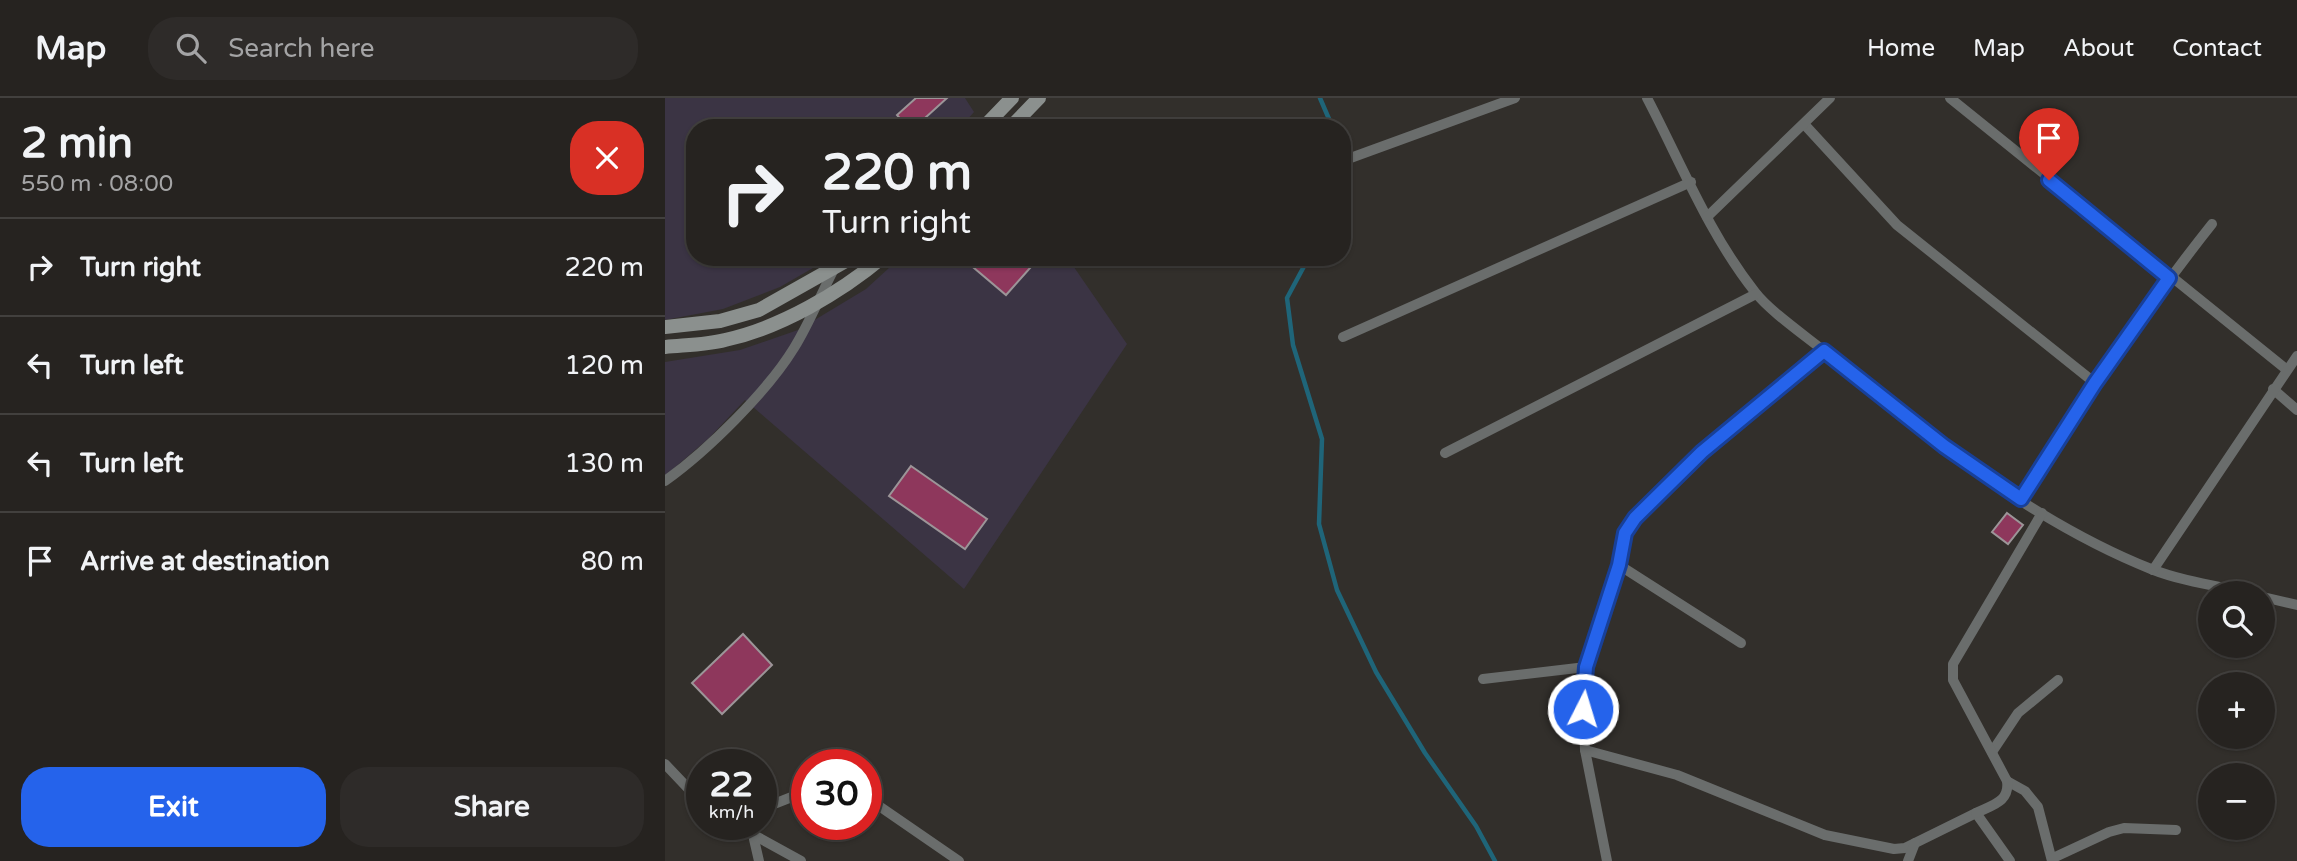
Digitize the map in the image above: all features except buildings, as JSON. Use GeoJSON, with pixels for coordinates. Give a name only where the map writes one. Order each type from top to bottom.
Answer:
{"type":"FeatureCollection","features":[{"type":"Feature","properties":{"kind":"street"},"geometry":{"type":"LineString","coordinates":[[991,119],[1011,98]]}},
{"type":"Feature","properties":{"kind":"street"},"geometry":{"type":"LineString","coordinates":[[1019,119],[1039,98]]}},
{"type":"Feature","properties":{"kind":"street"},"geometry":{"type":"LineString","coordinates":[[1351,158],[1515,98]]}},
{"type":"Feature","properties":{"kind":"street"},"geometry":{"type":"LineString","coordinates":[[1647,98],[1707,217],[1756,294],[1944,446],[2042,513],[2153,570],[2199,581]]}},
{"type":"Feature","properties":{"kind":"street"},"geometry":{"type":"LineString","coordinates":[[1707,217],[1830,98]]}},
{"type":"Feature","properties":{"kind":"street"},"geometry":{"type":"LineString","coordinates":[[1949,98],[2169,278],[2286,369]]}},
{"type":"Feature","properties":{"kind":"street"},"geometry":{"type":"LineString","coordinates":[[1804,124],[1897,225],[2095,383]]}},
{"type":"Feature","properties":{"kind":"street"},"geometry":{"type":"LineString","coordinates":[[1343,337],[1691,182]]}},
{"type":"Feature","properties":{"kind":"street"},"geometry":{"type":"LineString","coordinates":[[2021,499],[2095,383],[2169,278],[2212,224]]}},
{"type":"Feature","properties":{"kind":"street"},"geometry":{"type":"LineString","coordinates":[[665,327],[720,321],[759,310],[840,266]]}},
{"type":"Feature","properties":{"kind":"street"},"geometry":{"type":"LineString","coordinates":[[665,347],[723,341],[756,331],[795,314],[872,266]]}},
{"type":"Feature","properties":{"kind":"street"},"geometry":{"type":"LineString","coordinates":[[665,481],[688,464],[727,427],[775,374],[793,349],[833,271]]}},
{"type":"Feature","properties":{"kind":"street"},"geometry":{"type":"LineString","coordinates":[[1445,453],[1756,294]]}},
{"type":"Feature","properties":{"kind":"street"},"geometry":{"type":"LineString","coordinates":[[1607,861],[1585,750],[1583,709],[1586,667],[1619,565],[1625,533],[1635,518],[1702,452],[1824,351]]}},
{"type":"Feature","properties":{"kind":"street"},"geometry":{"type":"LineString","coordinates":[[2153,570],[2297,356]]}},
{"type":"Feature","properties":{"kind":"street"},"geometry":{"type":"LineString","coordinates":[[2273,389],[2297,410]]}},
{"type":"Feature","properties":{"kind":"street"},"geometry":{"type":"LineString","coordinates":[[1585,750],[1677,775],[1825,835],[1894,849],[1915,843],[2004,800],[2007,795],[2007,781],[1953,680],[1953,664],[2042,513]]}},
{"type":"Feature","properties":{"kind":"street"},"geometry":{"type":"LineString","coordinates":[[1619,565],[1741,643]]}},
{"type":"Feature","properties":{"kind":"street"},"geometry":{"type":"LineString","coordinates":[[2275,600],[2297,605]]}},
{"type":"Feature","properties":{"kind":"street"},"geometry":{"type":"LineString","coordinates":[[1483,679],[1586,667]]}},
{"type":"Feature","properties":{"kind":"street"},"geometry":{"type":"LineString","coordinates":[[1992,752],[2018,713],[2058,680]]}},
{"type":"Feature","properties":{"kind":"street"},"geometry":{"type":"LineString","coordinates":[[665,764],[686,786]]}},
{"type":"Feature","properties":{"kind":"street"},"geometry":{"type":"LineString","coordinates":[[2007,781],[2032,797],[2038,807],[2053,859],[2109,832],[2124,828],[2176,830]]}},
{"type":"Feature","properties":{"kind":"street"},"geometry":{"type":"LineString","coordinates":[[882,808],[959,861]]}},
{"type":"Feature","properties":{"kind":"street"},"geometry":{"type":"LineString","coordinates":[[1976,813],[2010,861]]}},
{"type":"Feature","properties":{"kind":"street"},"geometry":{"type":"LineString","coordinates":[[754,840],[759,861]]}},
{"type":"Feature","properties":{"kind":"street"},"geometry":{"type":"LineString","coordinates":[[762,840],[801,861]]}},
{"type":"Feature","properties":{"kind":"street"},"geometry":{"type":"LineString","coordinates":[[1908,861],[1915,843]]}},
{"type":"Feature","properties":{"kind":"shaded area"},"geometry":{"type":"Polygon","coordinates":[[[665,98],[965,98],[974,112],[968,119],[686,119],[686,266],[816,266],[780,287],[723,309],[665,320],[665,98]]]}},
{"type":"Feature","properties":{"kind":"shaded area"},"geometry":{"type":"Polygon","coordinates":[[[891,266],[1073,266],[1127,344],[964,589],[745,400],[709,438],[665,476],[665,362],[740,350],[798,330],[866,289],[891,266]]]}},
{"type":"Feature","properties":{"kind":"waterway"},"geometry":{"type":"LineString","coordinates":[[1320,98],[1329,119]]}},
{"type":"Feature","properties":{"kind":"waterway"},"geometry":{"type":"LineString","coordinates":[[1304,266],[1287,298],[1293,345],[1322,439],[1319,524],[1337,590],[1376,672],[1425,753],[1476,826],[1495,861]]}},
{"type":"Feature","properties":{"kind":"route"},"geometry":{"type":"LineString","coordinates":[[1583,709],[1586,667],[1619,565],[1625,533],[1635,518],[1702,452],[1824,351],[1944,446],[2021,499],[2095,383],[2169,278],[2049,180]]}}]}
